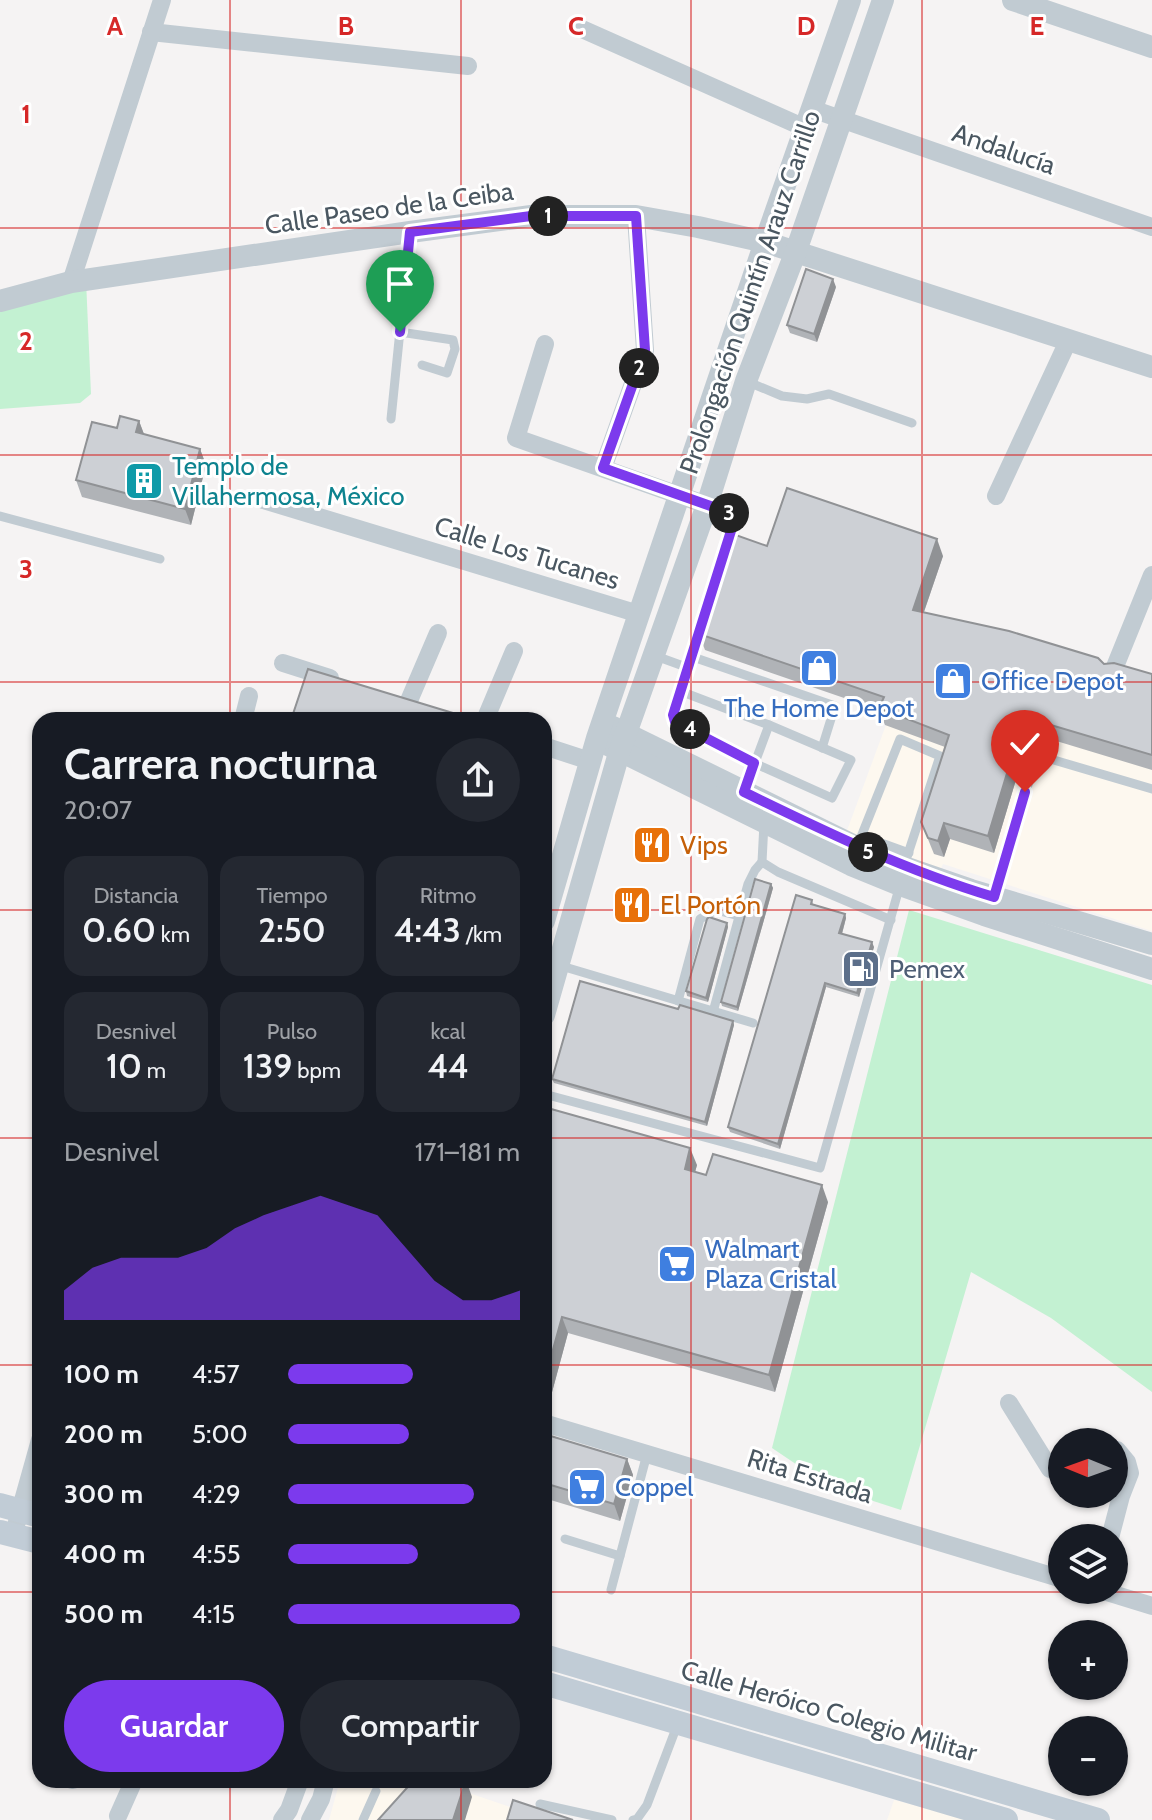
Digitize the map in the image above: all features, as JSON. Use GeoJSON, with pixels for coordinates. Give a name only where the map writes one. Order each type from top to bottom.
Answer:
{"type":"FeatureCollection","features":[{"type":"Feature","properties":{"kind":"main road"},"geometry":{"type":"LineString","coordinates":[[6,1534],[32,1540]]}},
{"type":"Feature","properties":{"kind":"main road","name":"Calle Heróico Colegio Militar"},"geometry":{"type":"LineString","coordinates":[[552,1659],[1038,1812],[1098,1820]]}},
{"type":"Feature","properties":{"kind":"main road","name":"Calle Heróico Colegio Militar"},"geometry":{"type":"LineString","coordinates":[[552,1685],[966,1814],[1006,1820]]}},
{"type":"Feature","properties":{"kind":"street"},"geometry":{"type":"LineString","coordinates":[[71,282],[162,0]]}},
{"type":"Feature","properties":{"kind":"street","name":"Prolongación Quintín Arauz Carrillo"},"geometry":{"type":"LineString","coordinates":[[552,894],[600,730],[850,0]]}},
{"type":"Feature","properties":{"kind":"street","name":"Prolongación Quintín Arauz Carrillo"},"geometry":{"type":"LineString","coordinates":[[552,986],[623,742],[707,505],[746,381],[796,251],[883,0]]}},
{"type":"Feature","properties":{"kind":"street"},"geometry":{"type":"LineString","coordinates":[[1013,0],[1152,47]]}},
{"type":"Feature","properties":{"kind":"street","name":"Andalucía"},"geometry":{"type":"LineString","coordinates":[[582,29],[808,118],[840,119],[1152,227]]}},
{"type":"Feature","properties":{"kind":"street"},"geometry":{"type":"LineString","coordinates":[[151,32],[468,66]]}},
{"type":"Feature","properties":{"kind":"street","name":"Calle Paseo de la Ceiba"},"geometry":{"type":"LineString","coordinates":[[0,301],[71,282],[410,232],[531,216],[636,216],[796,251],[1152,367]]}},
{"type":"Feature","properties":{"kind":"street"},"geometry":{"type":"LineString","coordinates":[[603,468],[645,350],[636,216]]}},
{"type":"Feature","properties":{"kind":"street"},"geometry":{"type":"LineString","coordinates":[[996,496],[1069,339]]}},
{"type":"Feature","properties":{"kind":"street"},"geometry":{"type":"LineString","coordinates":[[545,344],[516,438],[707,505]]}},
{"type":"Feature","properties":{"kind":"street","name":"Calle Los Tucanes"},"geometry":{"type":"LineString","coordinates":[[263,500],[639,614]]}},
{"type":"Feature","properties":{"kind":"street"},"geometry":{"type":"LineString","coordinates":[[1114,669],[1152,575]]}},
{"type":"Feature","properties":{"kind":"street"},"geometry":{"type":"LineString","coordinates":[[408,703],[438,633]]}},
{"type":"Feature","properties":{"kind":"street"},"geometry":{"type":"LineString","coordinates":[[488,712],[514,651]]}},
{"type":"Feature","properties":{"kind":"street"},"geometry":{"type":"LineString","coordinates":[[283,663],[353,685]]}},
{"type":"Feature","properties":{"kind":"street"},"geometry":{"type":"LineString","coordinates":[[245,712],[249,696]]}},
{"type":"Feature","properties":{"kind":"street"},"geometry":{"type":"LineString","coordinates":[[600,730],[740,801],[860,842],[904,868]]}},
{"type":"Feature","properties":{"kind":"street"},"geometry":{"type":"LineString","coordinates":[[552,749],[590,761]]}},
{"type":"Feature","properties":{"kind":"street"},"geometry":{"type":"LineString","coordinates":[[740,801],[764,823],[904,868],[992,907],[1150,963]]}},
{"type":"Feature","properties":{"kind":"street"},"geometry":{"type":"LineString","coordinates":[[992,907],[1152,944]]}},
{"type":"Feature","properties":{"kind":"street"},"geometry":{"type":"LineString","coordinates":[[552,910],[575,908]]}},
{"type":"Feature","properties":{"kind":"street"},"geometry":{"type":"LineString","coordinates":[[1009,1403],[1048,1466]]}},
{"type":"Feature","properties":{"kind":"street","name":"Rita Estrada"},"geometry":{"type":"LineString","coordinates":[[552,1425],[1048,1575]]}},
{"type":"Feature","properties":{"kind":"street"},"geometry":{"type":"LineString","coordinates":[[6,1534],[20,1510],[32,1468]]}},
{"type":"Feature","properties":{"kind":"street"},"geometry":{"type":"LineString","coordinates":[[1128,1599],[1152,1606]]}},
{"type":"Feature","properties":{"kind":"street"},"geometry":{"type":"LineString","coordinates":[[118,1816],[130,1788]]}},
{"type":"Feature","properties":{"kind":"street"},"geometry":{"type":"LineString","coordinates":[[282,1820],[297,1788]]}},
{"type":"Feature","properties":{"kind":"street"},"geometry":{"type":"LineString","coordinates":[[310,1820],[324,1788]]}},
{"type":"Feature","properties":{"kind":"lane"},"geometry":{"type":"LineString","coordinates":[[391,419],[410,232]]}},
{"type":"Feature","properties":{"kind":"lane"},"geometry":{"type":"LineString","coordinates":[[400,332],[453,340],[455,349],[447,373],[422,365]]}},
{"type":"Feature","properties":{"kind":"lane"},"geometry":{"type":"LineString","coordinates":[[746,381],[782,396],[807,399],[829,394],[912,423]]}},
{"type":"Feature","properties":{"kind":"lane"},"geometry":{"type":"LineString","coordinates":[[680,691],[851,760],[832,798],[754,763],[675,722],[673,715],[686,667],[736,515],[707,505]]}},
{"type":"Feature","properties":{"kind":"lane"},"geometry":{"type":"LineString","coordinates":[[0,516],[160,559]]}},
{"type":"Feature","properties":{"kind":"lane"},"geometry":{"type":"LineString","coordinates":[[653,655],[686,667]]}},
{"type":"Feature","properties":{"kind":"lane"},"geometry":{"type":"LineString","coordinates":[[690,656],[835,706],[822,748]]}},
{"type":"Feature","properties":{"kind":"lane"},"geometry":{"type":"LineString","coordinates":[[740,801],[769,725]]}},
{"type":"Feature","properties":{"kind":"lane"},"geometry":{"type":"LineString","coordinates":[[552,1096],[820,1168],[904,868],[940,756],[900,739],[860,842]]}},
{"type":"Feature","properties":{"kind":"lane"},"geometry":{"type":"LineString","coordinates":[[992,907],[1037,755],[1152,789]]}},
{"type":"Feature","properties":{"kind":"lane"},"geometry":{"type":"LineString","coordinates":[[713,1012],[748,884],[762,862],[764,823]]}},
{"type":"Feature","properties":{"kind":"lane"},"geometry":{"type":"LineString","coordinates":[[762,862],[778,872],[891,920]]}},
{"type":"Feature","properties":{"kind":"lane"},"geometry":{"type":"LineString","coordinates":[[678,1001],[700,919],[716,910],[739,916]]}},
{"type":"Feature","properties":{"kind":"lane"},"geometry":{"type":"LineString","coordinates":[[558,965],[753,1023]]}},
{"type":"Feature","properties":{"kind":"lane"},"geometry":{"type":"LineString","coordinates":[[611,1590],[647,1454]]}},
{"type":"Feature","properties":{"kind":"lane"},"geometry":{"type":"LineString","coordinates":[[565,1539],[620,1556]]}},
{"type":"Feature","properties":{"kind":"lane"},"geometry":{"type":"LineString","coordinates":[[633,1820],[647,1805],[678,1723]]}},
{"type":"Feature","properties":{"kind":"lane"},"geometry":{"type":"LineString","coordinates":[[363,1820],[376,1791]]}},
{"type":"Feature","properties":{"kind":"lane"},"geometry":{"type":"LineString","coordinates":[[540,1804],[612,1820]]}},
{"type":"Feature","properties":{"kind":"shaded area"},"geometry":{"type":"Polygon","coordinates":[[[1152,689],[1152,931],[943,864],[939,872],[845,836],[890,714],[1152,689]]]}},
{"type":"Feature","properties":{"kind":"shaded area"},"geometry":{"type":"Polygon","coordinates":[[[338,1788],[454,1788],[548,1820],[329,1820],[338,1788]]]}},
{"type":"Feature","properties":{"kind":"shaded area"},"geometry":{"type":"Polygon","coordinates":[[[894,1800],[971,1820],[887,1820],[894,1800]]]}},
{"type":"Feature","properties":{"kind":"green space"},"geometry":{"type":"Polygon","coordinates":[[[86,280],[91,394],[80,403],[0,409],[0,301],[86,280]]]}},
{"type":"Feature","properties":{"kind":"green space"},"geometry":{"type":"Polygon","coordinates":[[[909,910],[1152,985],[1152,1392],[1051,1318],[971,1272],[901,1510],[830,1487],[772,1448],[909,910]]]}},
{"type":"Feature","properties":{"kind":"building"},"geometry":{"type":"Polygon","coordinates":[[[806,269],[833,279],[814,334],[787,325],[806,269]]]}},
{"type":"Feature","properties":{"kind":"building","name":"Templo de Villahermosa, México"},"geometry":{"type":"Polygon","coordinates":[[[120,416],[139,421],[136,432],[200,449],[185,509],[76,480],[92,422],[117,428],[120,416]]]}},
{"type":"Feature","properties":{"kind":"building"},"geometry":{"type":"Polygon","coordinates":[[[787,488],[937,539],[913,610],[1009,631],[1098,658],[1104,664],[1114,663],[1152,674],[1152,755],[1024,717],[988,836],[944,823],[938,841],[928,838],[921,822],[949,735],[879,708],[884,697],[699,634],[733,534],[767,546],[787,488]]]}},
{"type":"Feature","properties":{"kind":"building"},"geometry":{"type":"Polygon","coordinates":[[[308,669],[450,712],[294,712],[308,669]]]}},
{"type":"Feature","properties":{"kind":"building"},"geometry":{"type":"Polygon","coordinates":[[[755,879],[771,884],[737,1007],[721,1002],[755,879]]]}},
{"type":"Feature","properties":{"kind":"building"},"geometry":{"type":"Polygon","coordinates":[[[796,895],[812,900],[811,904],[845,914],[839,933],[872,942],[857,993],[825,983],[778,1144],[728,1127],[796,895]]]}},
{"type":"Feature","properties":{"kind":"building"},"geometry":{"type":"Polygon","coordinates":[[[709,917],[727,923],[706,998],[686,991],[709,917]]]}},
{"type":"Feature","properties":{"kind":"building"},"geometry":{"type":"Polygon","coordinates":[[[580,981],[733,1021],[705,1122],[552,1079],[580,981]]]}},
{"type":"Feature","properties":{"kind":"building","name":"Walmart Plaza Cristal"},"geometry":{"type":"Polygon","coordinates":[[[552,1109],[690,1148],[685,1169],[706,1175],[713,1154],[822,1185],[769,1375],[562,1317],[552,1353],[552,1109]]]}},
{"type":"Feature","properties":{"kind":"building"},"geometry":{"type":"Polygon","coordinates":[[[552,1436],[627,1459],[614,1504],[552,1485],[552,1436]]]}},
{"type":"Feature","properties":{"kind":"building"},"geometry":{"type":"Polygon","coordinates":[[[407,1788],[463,1788],[453,1820],[378,1820],[407,1788]]]}},
{"type":"Feature","properties":{"kind":"building"},"geometry":{"type":"Polygon","coordinates":[[[513,1800],[573,1820],[507,1820],[513,1800]]]}},
{"type":"Feature","properties":{"kind":"place","name":"Templo de Villahermosa, México"},"geometry":{"type":"Point","coordinates":[144,481]}},
{"type":"Feature","properties":{"kind":"place","name":"The Home Depot"},"geometry":{"type":"Point","coordinates":[819,668]}},
{"type":"Feature","properties":{"kind":"place","name":"Office Depot"},"geometry":{"type":"Point","coordinates":[953,681]}},
{"type":"Feature","properties":{"kind":"place","name":"Vips"},"geometry":{"type":"Point","coordinates":[652,845]}},
{"type":"Feature","properties":{"kind":"place","name":"El Portón"},"geometry":{"type":"Point","coordinates":[632,905]}},
{"type":"Feature","properties":{"kind":"place","name":"Pemex"},"geometry":{"type":"Point","coordinates":[861,969]}},
{"type":"Feature","properties":{"kind":"place","name":"Walmart Plaza Cristal"},"geometry":{"type":"Point","coordinates":[677,1264]}},
{"type":"Feature","properties":{"kind":"place","name":"Coppel"},"geometry":{"type":"Point","coordinates":[587,1487]}},
{"type":"Feature","properties":{"kind":"route"},"geometry":{"type":"LineString","coordinates":[[400,332],[410,232],[531,216],[636,216],[645,350],[603,468],[736,515],[686,667],[673,715],[675,722],[754,763],[744,792],[904,867],[994,897],[1025,792]]}}]}
